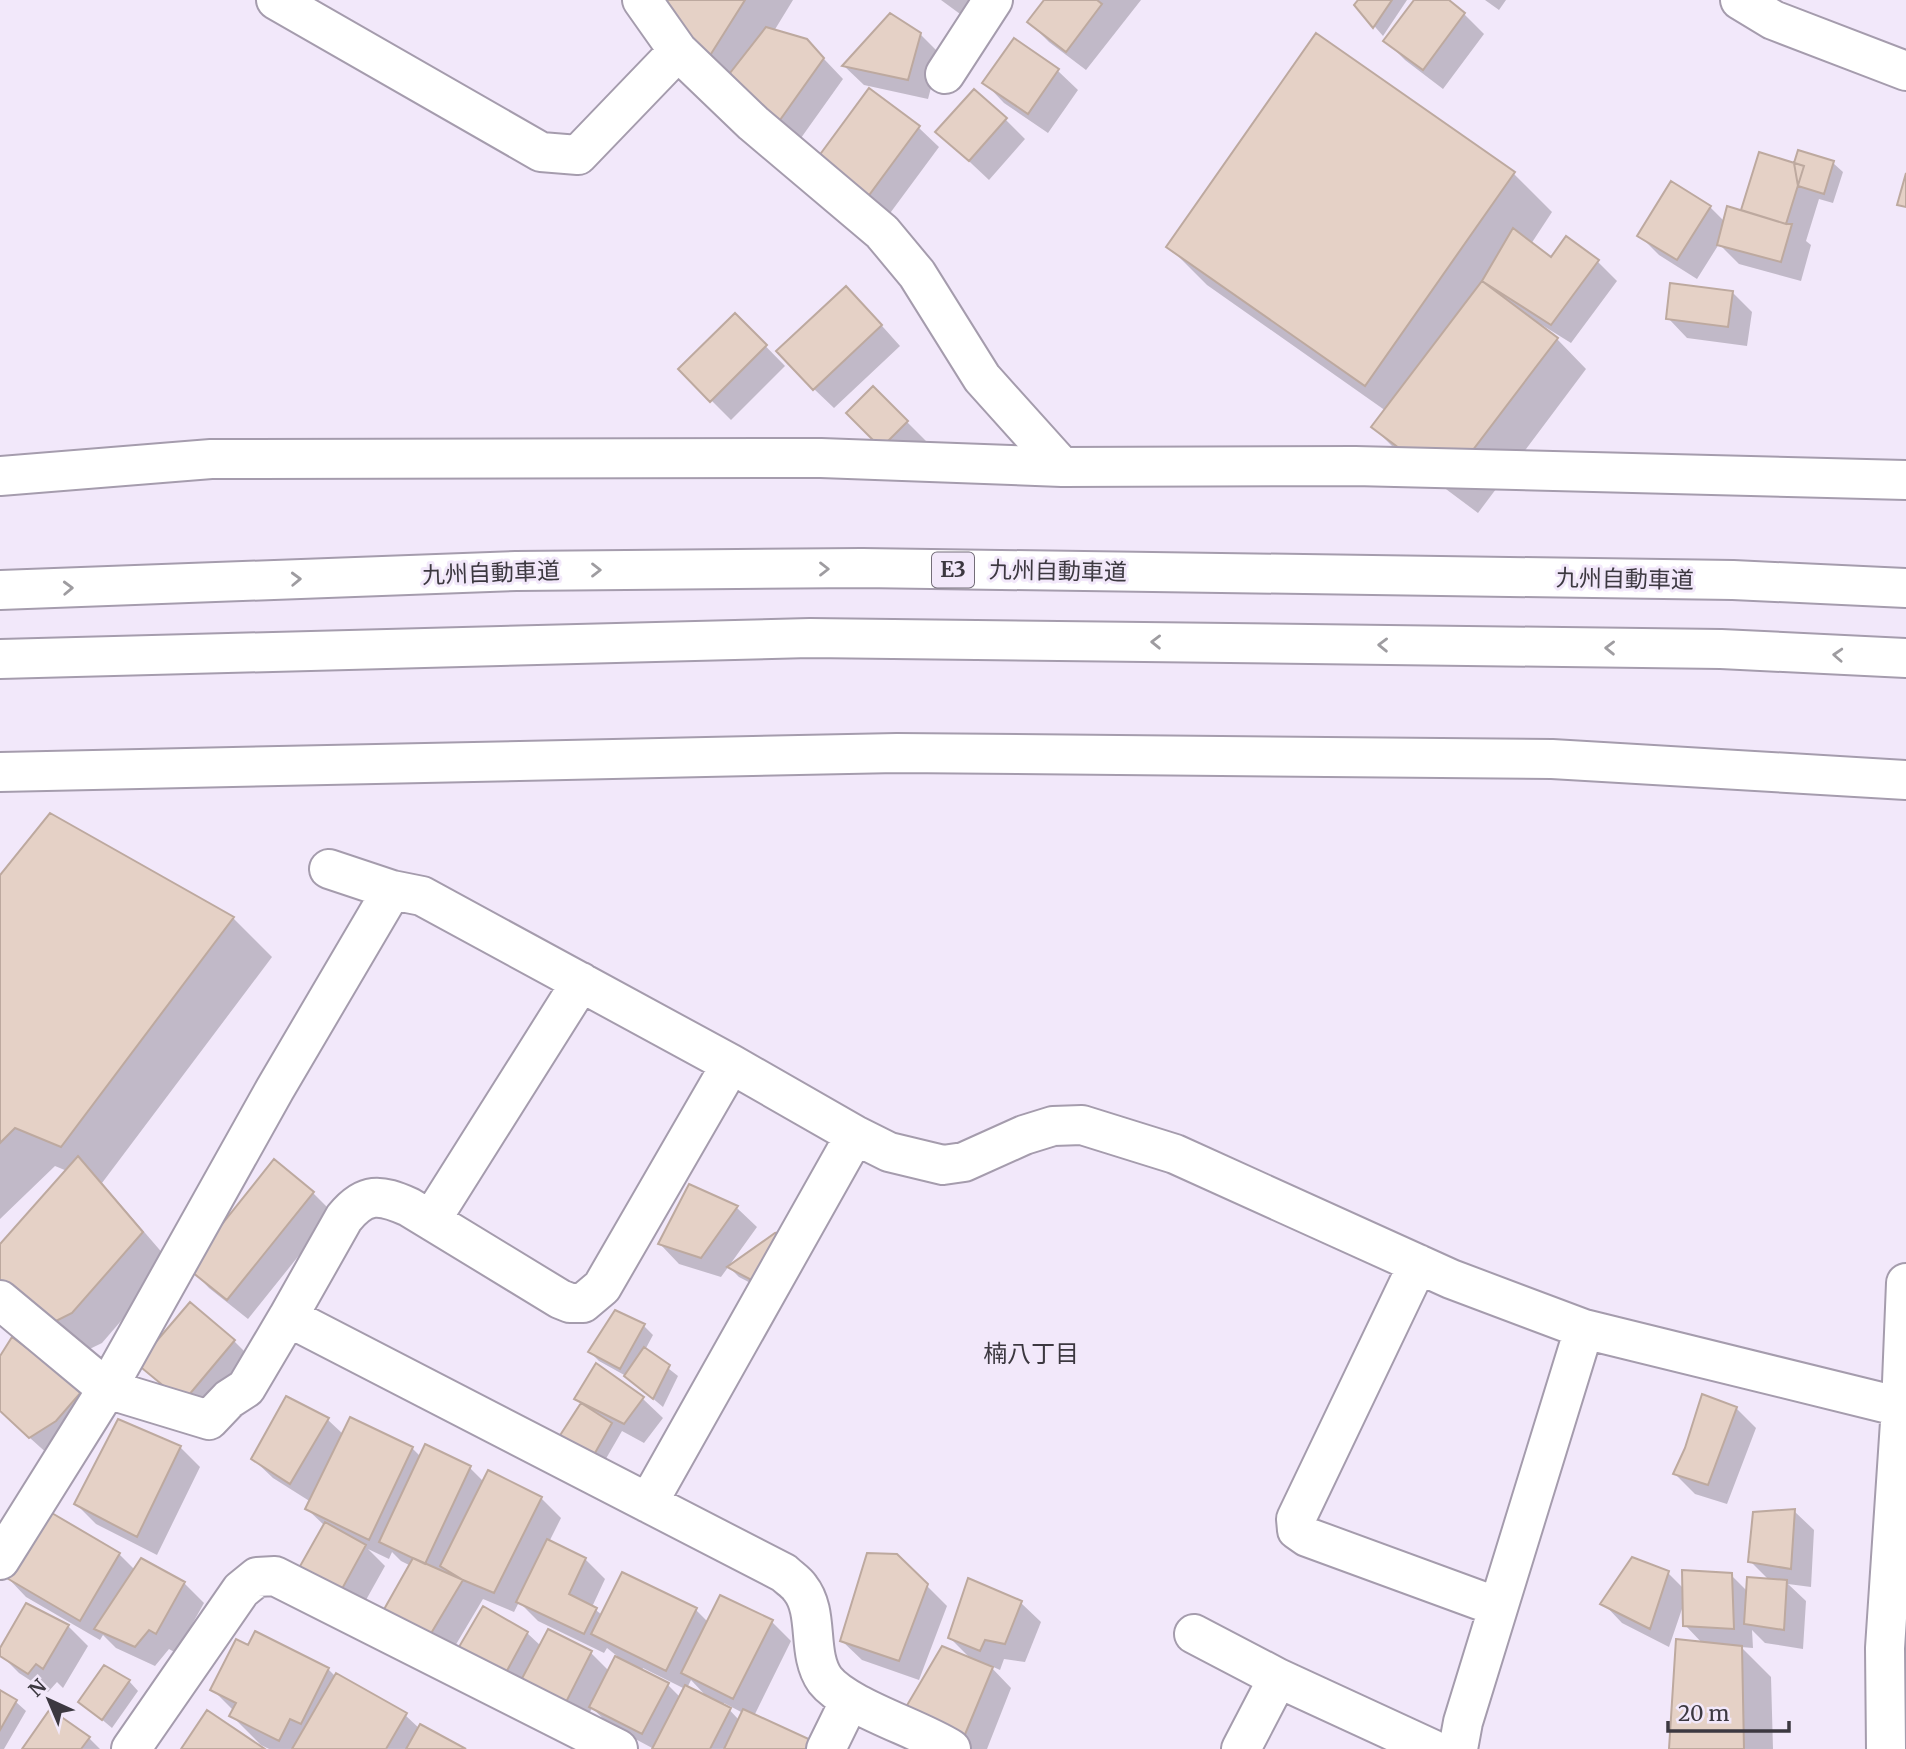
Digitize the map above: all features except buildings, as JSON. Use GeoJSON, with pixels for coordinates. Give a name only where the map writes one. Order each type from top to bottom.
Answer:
{"type":"FeatureCollection","features":[{"type":"Feature","properties":{"kind":"main road"},"geometry":{"type":"LineString","coordinates":[[275,0],[541,152],[578,155],[678,51]]}},
{"type":"Feature","properties":{"kind":"main road"},"geometry":{"type":"LineString","coordinates":[[642,0],[678,51],[753,123],[882,232],[917,274],[982,378],[1062,467]]}},
{"type":"Feature","properties":{"kind":"main road"},"geometry":{"type":"LineString","coordinates":[[945,74],[993,0]]}},
{"type":"Feature","properties":{"kind":"main road"},"geometry":{"type":"LineString","coordinates":[[1740,0],[1773,20],[1906,71]]}},
{"type":"Feature","properties":{"kind":"main road"},"geometry":{"type":"LineString","coordinates":[[0,476],[211,458],[821,458],[1062,467],[1355,466],[1906,480]]}},
{"type":"Feature","properties":{"kind":"main road","name":"九州自動車道"},"geometry":{"type":"LineString","coordinates":[[0,590],[516,571],[862,568],[1733,580],[1906,588]]}},
{"type":"Feature","properties":{"kind":"main road"},"geometry":{"type":"LineString","coordinates":[[0,659],[810,638],[1721,649],[1906,658]]}},
{"type":"Feature","properties":{"kind":"main road"},"geometry":{"type":"LineString","coordinates":[[0,772],[897,753],[1552,759],[1906,780]]}},
{"type":"Feature","properties":{"kind":"main road"},"geometry":{"type":"LineString","coordinates":[[329,869],[392,890],[422,896],[889,1152],[943,1165],[964,1162],[1024,1135],[1053,1126],[1082,1125],[1175,1154],[1451,1279],[1584,1329],[1901,1407]]}},
{"type":"Feature","properties":{"kind":"main road"},"geometry":{"type":"LineString","coordinates":[[0,1560],[107,1389],[275,1089],[392,890]]}},
{"type":"Feature","properties":{"kind":"main road"},"geometry":{"type":"LineString","coordinates":[[431,1220],[581,982]]}},
{"type":"Feature","properties":{"kind":"main road"},"geometry":{"type":"LineString","coordinates":[[0,1300],[107,1389],[209,1420],[229,1399],[246,1388],[344,1218],[354,1206],[366,1199],[392,1199],[560,1299],[570,1303],[583,1303],[602,1287],[731,1064]]}},
{"type":"Feature","properties":{"kind":"main road"},"geometry":{"type":"LineString","coordinates":[[648,1503],[855,1135]]}},
{"type":"Feature","properties":{"kind":"main road"},"geometry":{"type":"LineString","coordinates":[[1418,1264],[1296,1519],[1297,1530],[1307,1537],[1498,1607]]}},
{"type":"Feature","properties":{"kind":"main road"},"geometry":{"type":"LineString","coordinates":[[1886,1749],[1885,1648],[1901,1407],[1906,1283]]}},
{"type":"Feature","properties":{"kind":"main road"},"geometry":{"type":"LineString","coordinates":[[288,1317],[785,1573],[801,1589],[808,1606],[817,1665],[835,1692],[934,1738],[951,1749]]}},
{"type":"Feature","properties":{"kind":"main road"},"geometry":{"type":"LineString","coordinates":[[1458,1749],[1463,1722],[1584,1329]]}},
{"type":"Feature","properties":{"kind":"main road"},"geometry":{"type":"LineString","coordinates":[[131,1749],[241,1590],[257,1577],[275,1576],[618,1749]]}},
{"type":"Feature","properties":{"kind":"main road"},"geometry":{"type":"LineString","coordinates":[[1194,1634],[1278,1678],[1432,1749]]}},
{"type":"Feature","properties":{"kind":"main road"},"geometry":{"type":"LineString","coordinates":[[1241,1749],[1278,1678]]}},
{"type":"Feature","properties":{"kind":"main road"},"geometry":{"type":"LineString","coordinates":[[826,1749],[850,1700]]}},
{"type":"Feature","properties":{"kind":"district","name":"楠八丁目"},"geometry":{"type":"Point","coordinates":[1031,1354]}}]}
